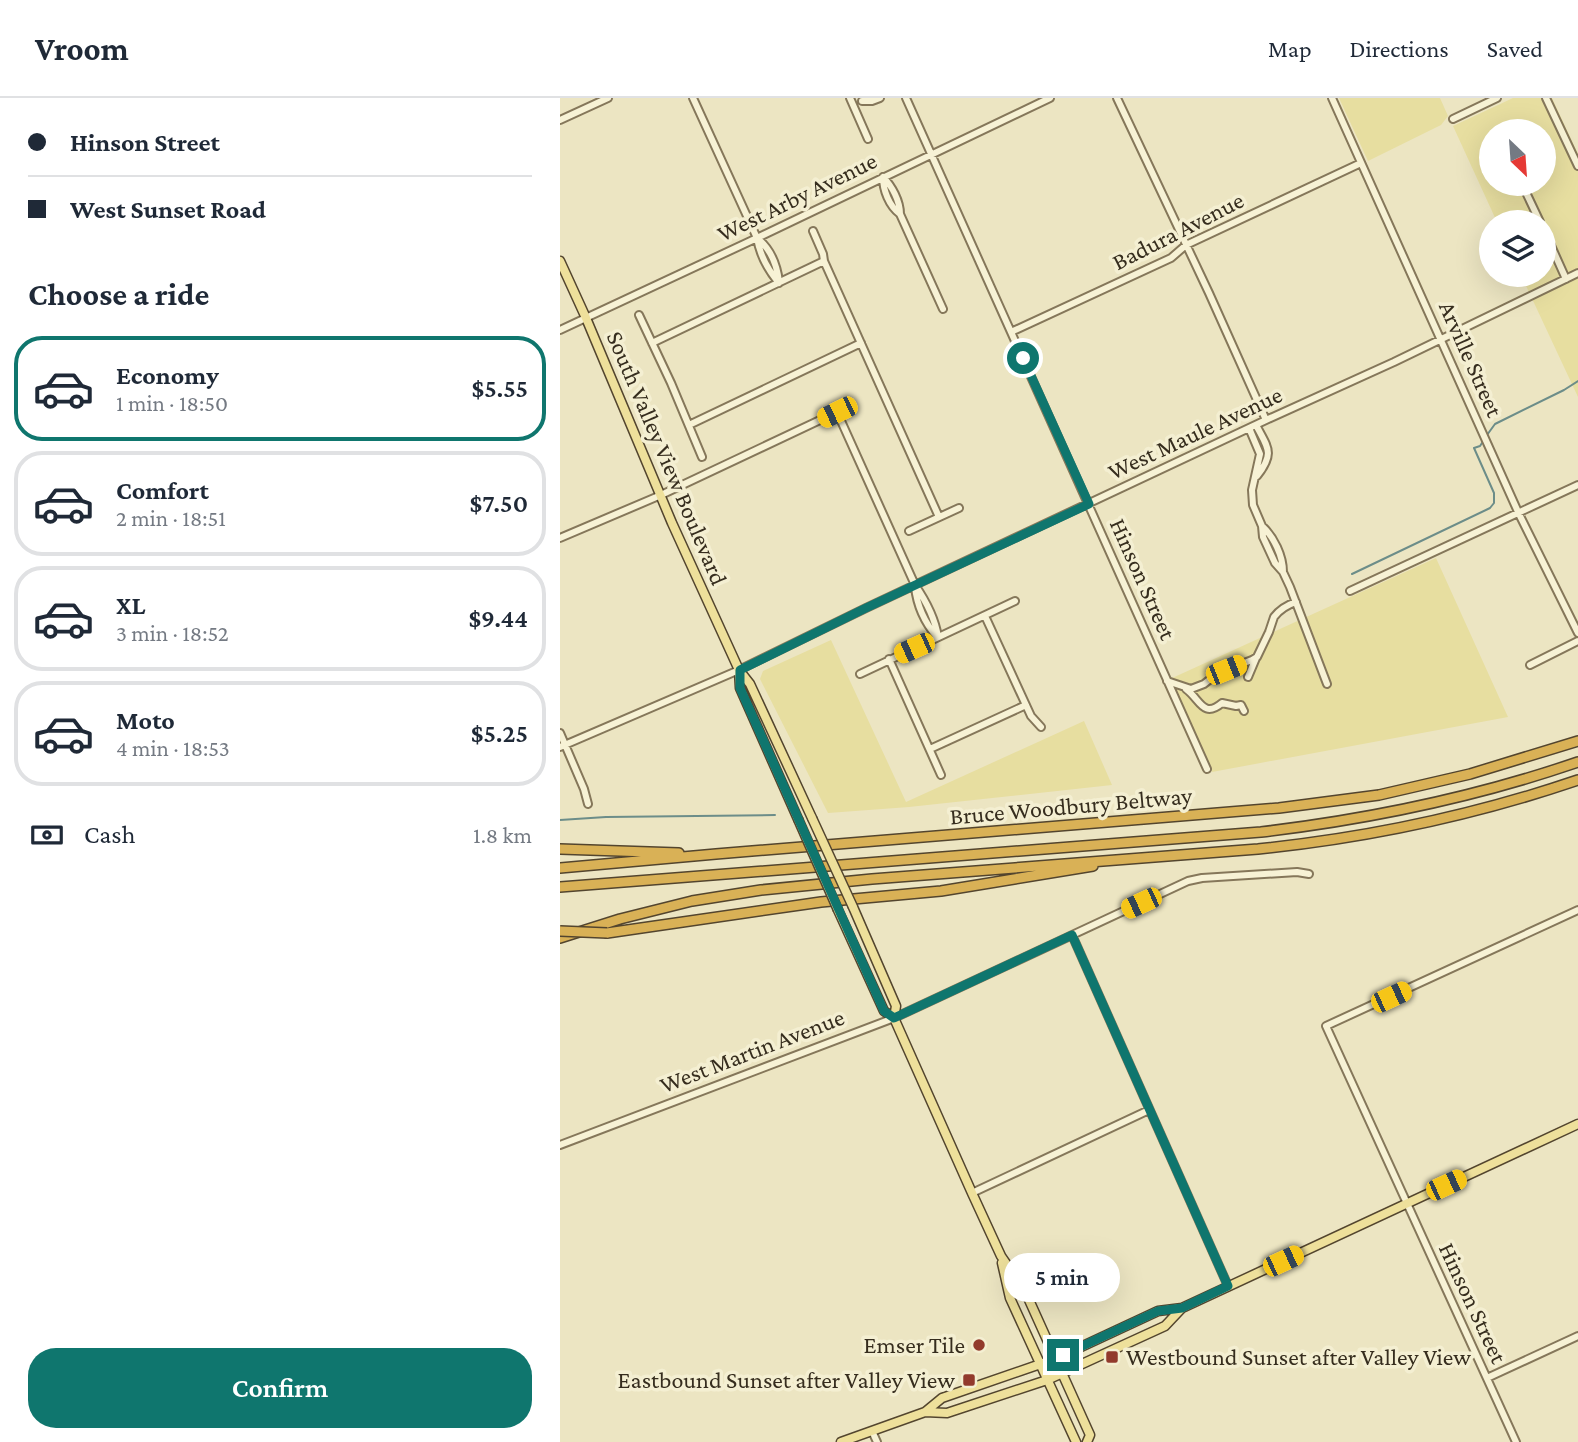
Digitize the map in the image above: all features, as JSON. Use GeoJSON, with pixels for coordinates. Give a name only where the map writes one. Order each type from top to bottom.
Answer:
{"type":"FeatureCollection","features":[{"type":"Feature","properties":{"kind":"highway","name":"Bruce Woodbury Beltway"},"geometry":{"type":"LineString","coordinates":[[560,868],[1292,807],[1379,795],[1470,774],[1578,741]]}},
{"type":"Feature","properties":{"kind":"highway","name":"Bruce Woodbury Beltway"},"geometry":{"type":"LineString","coordinates":[[560,887],[1283,830],[1422,807],[1578,762]]}},
{"type":"Feature","properties":{"kind":"highway"},"geometry":{"type":"LineString","coordinates":[[560,939],[620,919],[692,901],[761,890],[872,878],[1283,847],[1394,829],[1537,794],[1578,780]]}},
{"type":"Feature","properties":{"kind":"highway"},"geometry":{"type":"LineString","coordinates":[[560,849],[716,854]]}},
{"type":"Feature","properties":{"kind":"highway"},"geometry":{"type":"LineString","coordinates":[[560,932],[607,933],[821,902],[941,891],[1143,857]]}},
{"type":"Feature","properties":{"kind":"main road","name":"South Valley View Boulevard"},"geometry":{"type":"LineString","coordinates":[[560,261],[672,523],[853,907],[896,1006],[894,1018]]}},
{"type":"Feature","properties":{"kind":"main road","name":"South Valley View Boulevard"},"geometry":{"type":"LineString","coordinates":[[740,670],[740,688],[838,910],[884,1011],[894,1018],[1001,1256],[1025,1291],[1090,1435],[1087,1442]]}},
{"type":"Feature","properties":{"kind":"main road"},"geometry":{"type":"LineString","coordinates":[[841,1442],[925,1412],[942,1398],[1055,1359],[1158,1311],[1182,1308],[1578,1124]]}},
{"type":"Feature","properties":{"kind":"main road","name":"South Valley View Boulevard"},"geometry":{"type":"LineString","coordinates":[[1001,1256],[1010,1298],[1076,1442]]}},
{"type":"Feature","properties":{"kind":"main road"},"geometry":{"type":"LineString","coordinates":[[925,1412],[947,1413],[1047,1380],[1165,1326],[1182,1308]]}},
{"type":"Feature","properties":{"kind":"street"},"geometry":{"type":"LineString","coordinates":[[560,120],[608,98]]}},
{"type":"Feature","properties":{"kind":"street"},"geometry":{"type":"LineString","coordinates":[[693,98],[757,239],[766,246],[772,257],[779,283]]}},
{"type":"Feature","properties":{"kind":"street"},"geometry":{"type":"LineString","coordinates":[[868,139],[851,102],[880,98]]}},
{"type":"Feature","properties":{"kind":"street","name":"Hinson Street"},"geometry":{"type":"LineString","coordinates":[[906,98],[1207,769]]}},
{"type":"Feature","properties":{"kind":"street","name":"West Arby Avenue"},"geometry":{"type":"LineString","coordinates":[[560,330],[1050,98]]}},
{"type":"Feature","properties":{"kind":"street"},"geometry":{"type":"LineString","coordinates":[[1117,98],[1266,420]]}},
{"type":"Feature","properties":{"kind":"street","name":"Arville Street"},"geometry":{"type":"LineString","coordinates":[[1332,98],[1519,514],[1578,633]]}},
{"type":"Feature","properties":{"kind":"street"},"geometry":{"type":"LineString","coordinates":[[1453,119],[1497,98]]}},
{"type":"Feature","properties":{"kind":"street"},"geometry":{"type":"LineString","coordinates":[[1546,98],[1578,166]]}},
{"type":"Feature","properties":{"kind":"street","name":"Badura Avenue"},"geometry":{"type":"LineString","coordinates":[[1011,332],[1171,258],[1186,246],[1361,163]]}},
{"type":"Feature","properties":{"kind":"street"},"geometry":{"type":"LineString","coordinates":[[883,177],[883,187],[893,209],[900,214],[943,309]]}},
{"type":"Feature","properties":{"kind":"street"},"geometry":{"type":"LineString","coordinates":[[813,231],[939,517]]}},
{"type":"Feature","properties":{"kind":"street"},"geometry":{"type":"LineString","coordinates":[[1556,257],[1566,279]]}},
{"type":"Feature","properties":{"kind":"street"},"geometry":{"type":"LineString","coordinates":[[652,343],[824,261]]}},
{"type":"Feature","properties":{"kind":"street","name":"West Maule Avenue"},"geometry":{"type":"LineString","coordinates":[[563,745],[740,670],[1578,273]]}},
{"type":"Feature","properties":{"kind":"street"},"geometry":{"type":"LineString","coordinates":[[639,315],[702,457]]}},
{"type":"Feature","properties":{"kind":"street"},"geometry":{"type":"LineString","coordinates":[[689,425],[861,343]]}},
{"type":"Feature","properties":{"kind":"street"},"geometry":{"type":"LineString","coordinates":[[560,538],[661,495],[837,412],[915,585],[936,624],[938,637]]}},
{"type":"Feature","properties":{"kind":"street"},"geometry":{"type":"LineString","coordinates":[[1253,426],[1260,454],[1252,501],[1262,526],[1270,534],[1279,552],[1283,572],[1327,684]]}},
{"type":"Feature","properties":{"kind":"street"},"geometry":{"type":"LineString","coordinates":[[1350,591],[1578,485]]}},
{"type":"Feature","properties":{"kind":"street"},"geometry":{"type":"LineString","coordinates":[[909,531],[959,508]]}},
{"type":"Feature","properties":{"kind":"street"},"geometry":{"type":"LineString","coordinates":[[860,674],[1015,601]]}},
{"type":"Feature","properties":{"kind":"street"},"geometry":{"type":"LineString","coordinates":[[1248,677],[1274,617],[1287,605],[1296,602]]}},
{"type":"Feature","properties":{"kind":"street"},"geometry":{"type":"LineString","coordinates":[[985,616],[1034,721],[1041,727]]}},
{"type":"Feature","properties":{"kind":"street"},"geometry":{"type":"LineString","coordinates":[[1530,665],[1578,641]]}},
{"type":"Feature","properties":{"kind":"street"},"geometry":{"type":"LineString","coordinates":[[1167,681],[1191,690],[1218,673],[1257,657]]}},
{"type":"Feature","properties":{"kind":"street"},"geometry":{"type":"LineString","coordinates":[[889,659],[941,775]]}},
{"type":"Feature","properties":{"kind":"street"},"geometry":{"type":"LineString","coordinates":[[1185,688],[1206,709],[1215,709],[1222,703],[1241,705],[1244,711]]}},
{"type":"Feature","properties":{"kind":"street"},"geometry":{"type":"LineString","coordinates":[[930,749],[1026,705]]}},
{"type":"Feature","properties":{"kind":"street"},"geometry":{"type":"LineString","coordinates":[[560,733],[588,804]]}},
{"type":"Feature","properties":{"kind":"street","name":"West Martin Avenue"},"geometry":{"type":"LineString","coordinates":[[560,1145],[894,1018],[1188,881],[1297,872],[1309,874]]}},
{"type":"Feature","properties":{"kind":"street","name":"Hinson Street"},"geometry":{"type":"LineString","coordinates":[[1516,1442],[1326,1026],[1578,910]]}},
{"type":"Feature","properties":{"kind":"street"},"geometry":{"type":"LineString","coordinates":[[1072,935],[1228,1286]]}},
{"type":"Feature","properties":{"kind":"street"},"geometry":{"type":"LineString","coordinates":[[972,1193],[1149,1110]]}},
{"type":"Feature","properties":{"kind":"street"},"geometry":{"type":"LineString","coordinates":[[1487,1378],[1578,1336]]}},
{"type":"Feature","properties":{"kind":"street"},"geometry":{"type":"LineString","coordinates":[[872,1431],[877,1442]]}},
{"type":"Feature","properties":{"kind":"sand"},"geometry":{"type":"Polygon","coordinates":[[[1339,98],[1440,98],[1448,116],[1441,125],[1368,161],[1339,98]]]}},
{"type":"Feature","properties":{"kind":"sand"},"geometry":{"type":"Polygon","coordinates":[[[1513,98],[1552,98],[1578,154],[1578,397],[1527,287],[1556,287],[1556,210],[1492,210],[1485,196],[1556,196],[1556,119],[1479,119],[1479,183],[1453,126],[1513,98]]]}},
{"type":"Feature","properties":{"kind":"sand"},"geometry":{"type":"Polygon","coordinates":[[[1436,558],[1508,717],[1212,772],[1170,679],[1436,558]]]}},
{"type":"Feature","properties":{"kind":"sand"},"geometry":{"type":"Polygon","coordinates":[[[831,640],[906,802],[1084,721],[1112,785],[828,813],[760,679],[763,671],[831,640]]]}},
{"type":"Feature","properties":{"kind":"waterway"},"geometry":{"type":"LineString","coordinates":[[1487,435],[1495,424],[1578,381]]}},
{"type":"Feature","properties":{"kind":"waterway"},"geometry":{"type":"LineString","coordinates":[[1352,574],[1490,508],[1494,503],[1494,493],[1474,448],[1480,446],[1484,440]]}},
{"type":"Feature","properties":{"kind":"waterway"},"geometry":{"type":"LineString","coordinates":[[560,820],[775,815]]}},
{"type":"Feature","properties":{"kind":"place","name":"Emser Tile"},"geometry":{"type":"Point","coordinates":[979,1345]}},
{"type":"Feature","properties":{"kind":"place","name":"Westbound Sunset after Valley View"},"geometry":{"type":"Point","coordinates":[1112,1357]}},
{"type":"Feature","properties":{"kind":"place","name":"Eastbound Sunset after Valley View"},"geometry":{"type":"Point","coordinates":[969,1380]}},
{"type":"Feature","properties":{"kind":"route"},"geometry":{"type":"LineString","coordinates":[[1023,358],[1089,504],[740,670],[740,688],[884,1011],[894,1018],[1072,935],[1228,1286],[1182,1308],[1158,1311],[1063,1355]]}}]}
